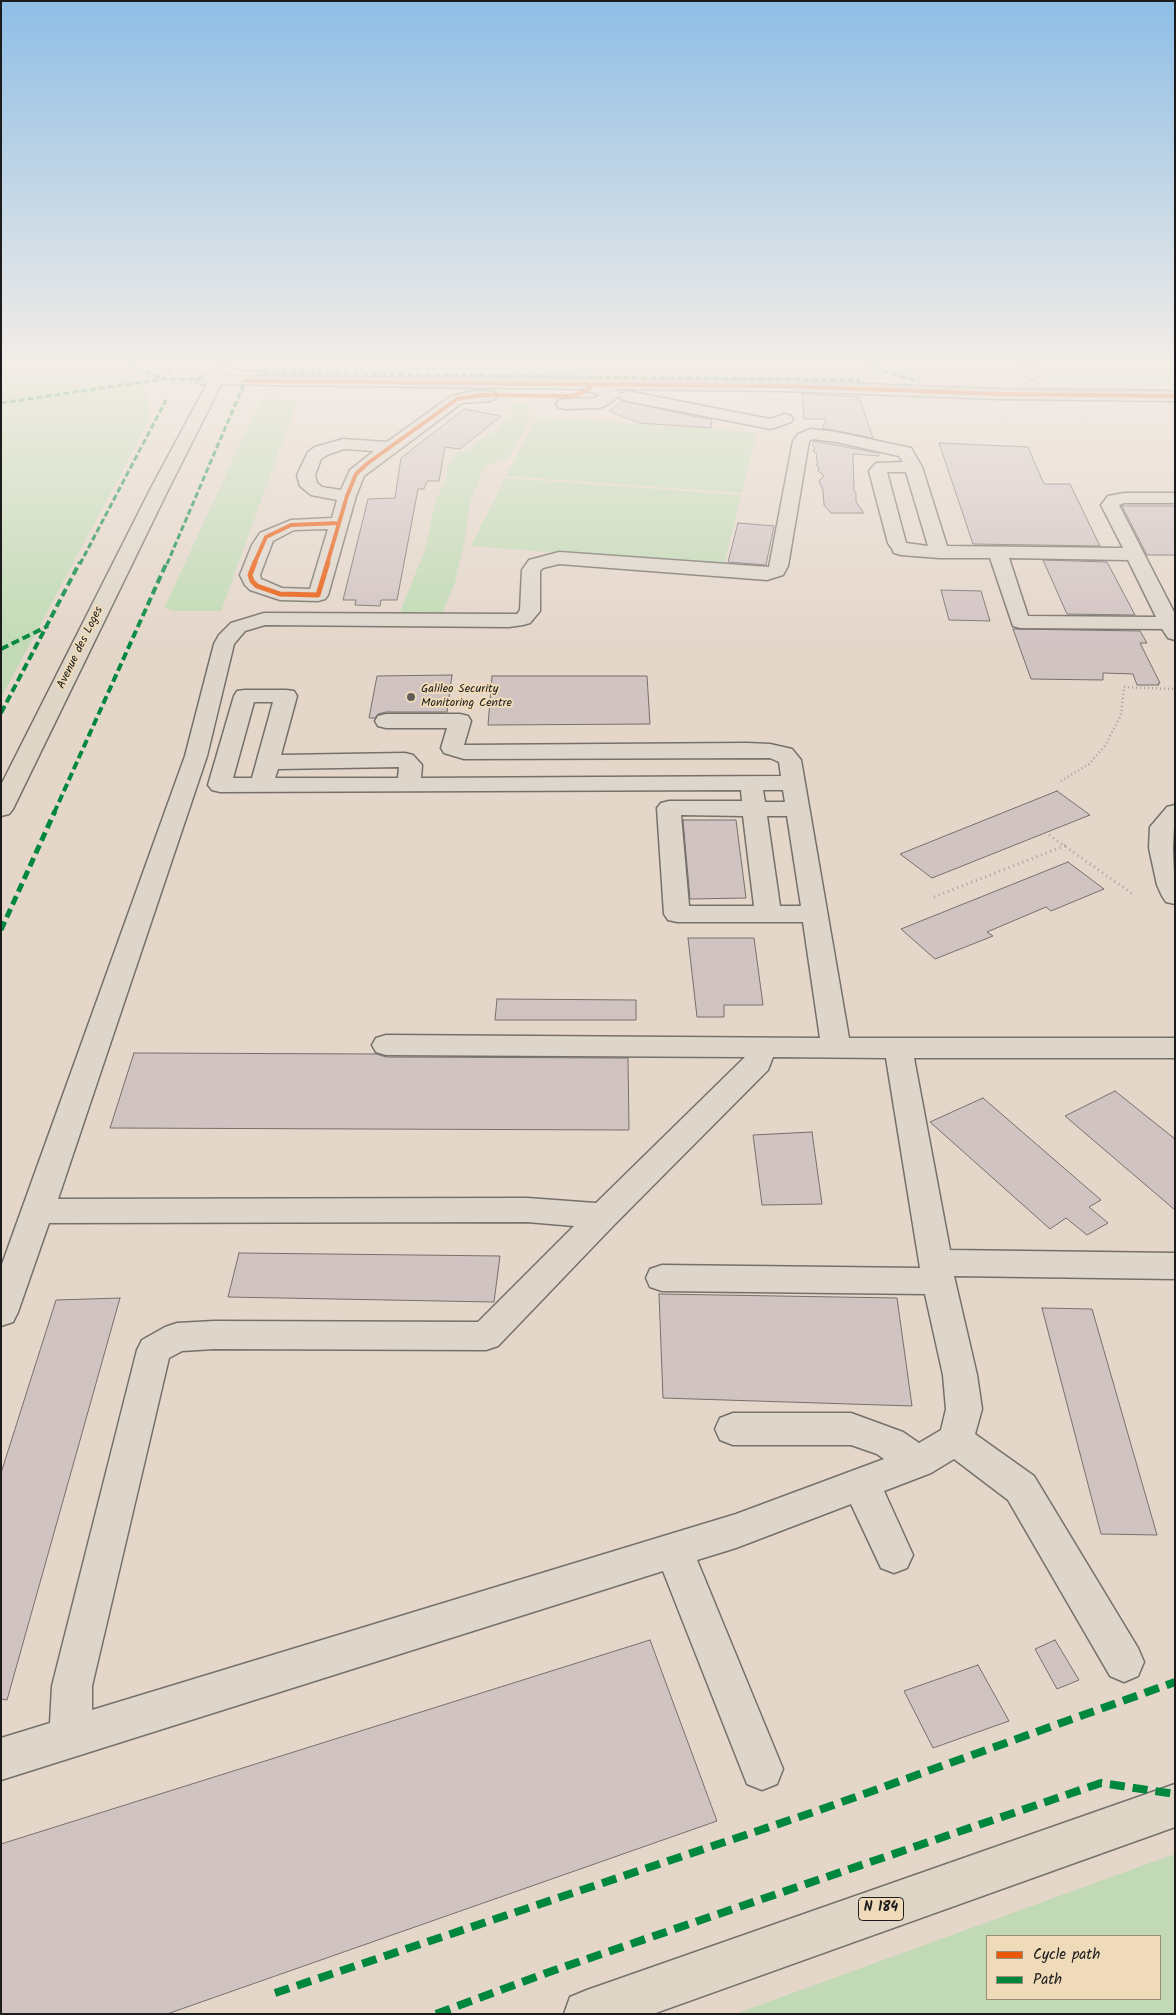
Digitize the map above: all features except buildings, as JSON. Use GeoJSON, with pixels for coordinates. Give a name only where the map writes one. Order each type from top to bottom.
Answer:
{"type":"FeatureCollection","features":[{"type":"Feature","properties":{"kind":"main road","name":"Avenue des Loges"},"geometry":{"type":"LineString","coordinates":[[1,808],[160,488],[171,459]]}},
{"type":"Feature","properties":{"kind":"main road","name":"N 184"},"geometry":{"type":"LineString","coordinates":[[587,2014],[1175,1804]]}},
{"type":"Feature","properties":{"kind":"street"},"geometry":{"type":"LineString","coordinates":[[313,459],[306,475],[308,486],[317,491],[347,496]]}},
{"type":"Feature","properties":{"kind":"street"},"geometry":{"type":"LineString","coordinates":[[339,523],[291,525],[266,537],[260,545],[250,575],[252,581],[257,586],[280,594],[318,595],[347,496],[356,474],[374,459]]}},
{"type":"Feature","properties":{"kind":"street"},"geometry":{"type":"LineString","coordinates":[[1,1312],[196,756],[224,644],[229,635],[238,627],[264,620],[509,622],[523,618],[530,611],[531,570],[536,564],[559,558],[767,574],[776,571],[779,566],[798,459]]}},
{"type":"Feature","properties":{"kind":"street"},"geometry":{"type":"LineString","coordinates":[[909,459],[914,467],[939,552]]}},
{"type":"Feature","properties":{"kind":"street"},"geometry":{"type":"LineString","coordinates":[[914,467],[882,467],[878,471],[897,543],[901,548],[939,552],[1134,554]]}},
{"type":"Feature","properties":{"kind":"street"},"geometry":{"type":"LineString","coordinates":[[998,552],[1020,622],[1173,626],[1110,505],[1114,500],[1124,498],[1175,498]]}},
{"type":"Feature","properties":{"kind":"street"},"geometry":{"type":"LineString","coordinates":[[262,785],[286,696],[245,696],[220,785],[262,785],[408,785],[793,783]]}},
{"type":"Feature","properties":{"kind":"street"},"geometry":{"type":"LineString","coordinates":[[386,721],[460,721],[452,748],[464,752],[747,750],[784,754],[790,760],[796,809],[836,1048]]}},
{"type":"Feature","properties":{"kind":"street"},"geometry":{"type":"LineString","coordinates":[[747,750],[768,914]]}},
{"type":"Feature","properties":{"kind":"street"},"geometry":{"type":"LineString","coordinates":[[268,762],[406,760],[411,765],[408,785]]}},
{"type":"Feature","properties":{"kind":"street"},"geometry":{"type":"LineString","coordinates":[[796,809],[670,808],[677,914],[814,914]]}},
{"type":"Feature","properties":{"kind":"street"},"geometry":{"type":"LineString","coordinates":[[1175,812],[1162,827],[1160,848],[1175,896]]}},
{"type":"Feature","properties":{"kind":"street"},"geometry":{"type":"LineString","coordinates":[[386,1045],[1175,1048]]}},
{"type":"Feature","properties":{"kind":"street"},"geometry":{"type":"LineString","coordinates":[[70,1737],[72,1686],[154,1350],[177,1337],[214,1335],[486,1336],[603,1216],[758,1063],[761,1047]]}},
{"type":"Feature","properties":{"kind":"street"},"geometry":{"type":"LineString","coordinates":[[1,1759],[736,1531],[918,1462],[956,1440],[964,1409],[960,1375],[938,1272],[898,1048]]}},
{"type":"Feature","properties":{"kind":"street"},"geometry":{"type":"LineString","coordinates":[[38,1211],[527,1210],[603,1216]]}},
{"type":"Feature","properties":{"kind":"street"},"geometry":{"type":"LineString","coordinates":[[662,1278],[1175,1266]]}},
{"type":"Feature","properties":{"kind":"street"},"geometry":{"type":"LineString","coordinates":[[733,1429],[851,1429],[890,1443],[918,1462]]}},
{"type":"Feature","properties":{"kind":"street"},"geometry":{"type":"LineString","coordinates":[[956,1440],[1021,1488],[1124,1662]]}},
{"type":"Feature","properties":{"kind":"street"},"geometry":{"type":"LineString","coordinates":[[860,1485],[871,1504],[894,1555]]}},
{"type":"Feature","properties":{"kind":"street"},"geometry":{"type":"LineString","coordinates":[[674,1550],[762,1769]]}},
{"type":"Feature","properties":{"kind":"path"},"geometry":{"type":"LineString","coordinates":[[1061,781],[1088,764],[1104,746],[1121,715],[1124,688],[1175,689]]}},
{"type":"Feature","properties":{"kind":"path"},"geometry":{"type":"LineString","coordinates":[[1049,835],[1134,895]]}},
{"type":"Feature","properties":{"kind":"path"},"geometry":{"type":"LineString","coordinates":[[934,897],[1069,844]]}},
{"type":"Feature","properties":{"kind":"green space"},"geometry":{"type":"Polygon","coordinates":[[[1,459],[129,459],[1,698],[1,459]]]}},
{"type":"Feature","properties":{"kind":"green space"},"geometry":{"type":"Polygon","coordinates":[[[233,459],[276,459],[221,611],[175,611],[164,608],[233,459]]]}},
{"type":"Feature","properties":{"kind":"green space"},"geometry":{"type":"Polygon","coordinates":[[[452,459],[508,459],[489,464],[483,470],[470,503],[465,538],[455,583],[442,613],[400,612],[425,550],[436,500],[447,476],[447,467],[452,459]]]}},
{"type":"Feature","properties":{"kind":"green space"},"geometry":{"type":"Polygon","coordinates":[[[515,459],[750,459],[742,493],[506,476],[515,459]]]}},
{"type":"Feature","properties":{"kind":"green space"},"geometry":{"type":"Polygon","coordinates":[[[505,478],[741,495],[724,566],[471,546],[505,478]]]}},
{"type":"Feature","properties":{"kind":"green space"},"geometry":{"type":"Polygon","coordinates":[[[1175,1854],[1175,2014],[735,2014],[1175,1854]]]}},
{"type":"Feature","properties":{"kind":"marked path"},"geometry":{"type":"LineString","coordinates":[[1,713],[135,459]]}},
{"type":"Feature","properties":{"kind":"marked path"},"geometry":{"type":"LineString","coordinates":[[1,930],[173,550],[212,459]]}},
{"type":"Feature","properties":{"kind":"marked path"},"geometry":{"type":"LineString","coordinates":[[1,649],[48,626]]}},
{"type":"Feature","properties":{"kind":"marked path"},"geometry":{"type":"LineString","coordinates":[[275,1993],[814,1812],[1175,1682]]}},
{"type":"Feature","properties":{"kind":"marked path"},"geometry":{"type":"LineString","coordinates":[[436,2014],[552,1971],[1101,1783],[1175,1794]]}},
{"type":"Feature","properties":{"kind":"cycle path"},"geometry":{"type":"LineString","coordinates":[[339,523],[291,525],[266,537],[261,545],[250,575],[252,581],[257,586],[280,594],[318,595],[347,496],[356,474],[374,459]]}},
{"type":"Feature","properties":{"kind":"place","name":"Galileo Security Monitoring Centre"},"geometry":{"type":"Point","coordinates":[411,697]}}]}
